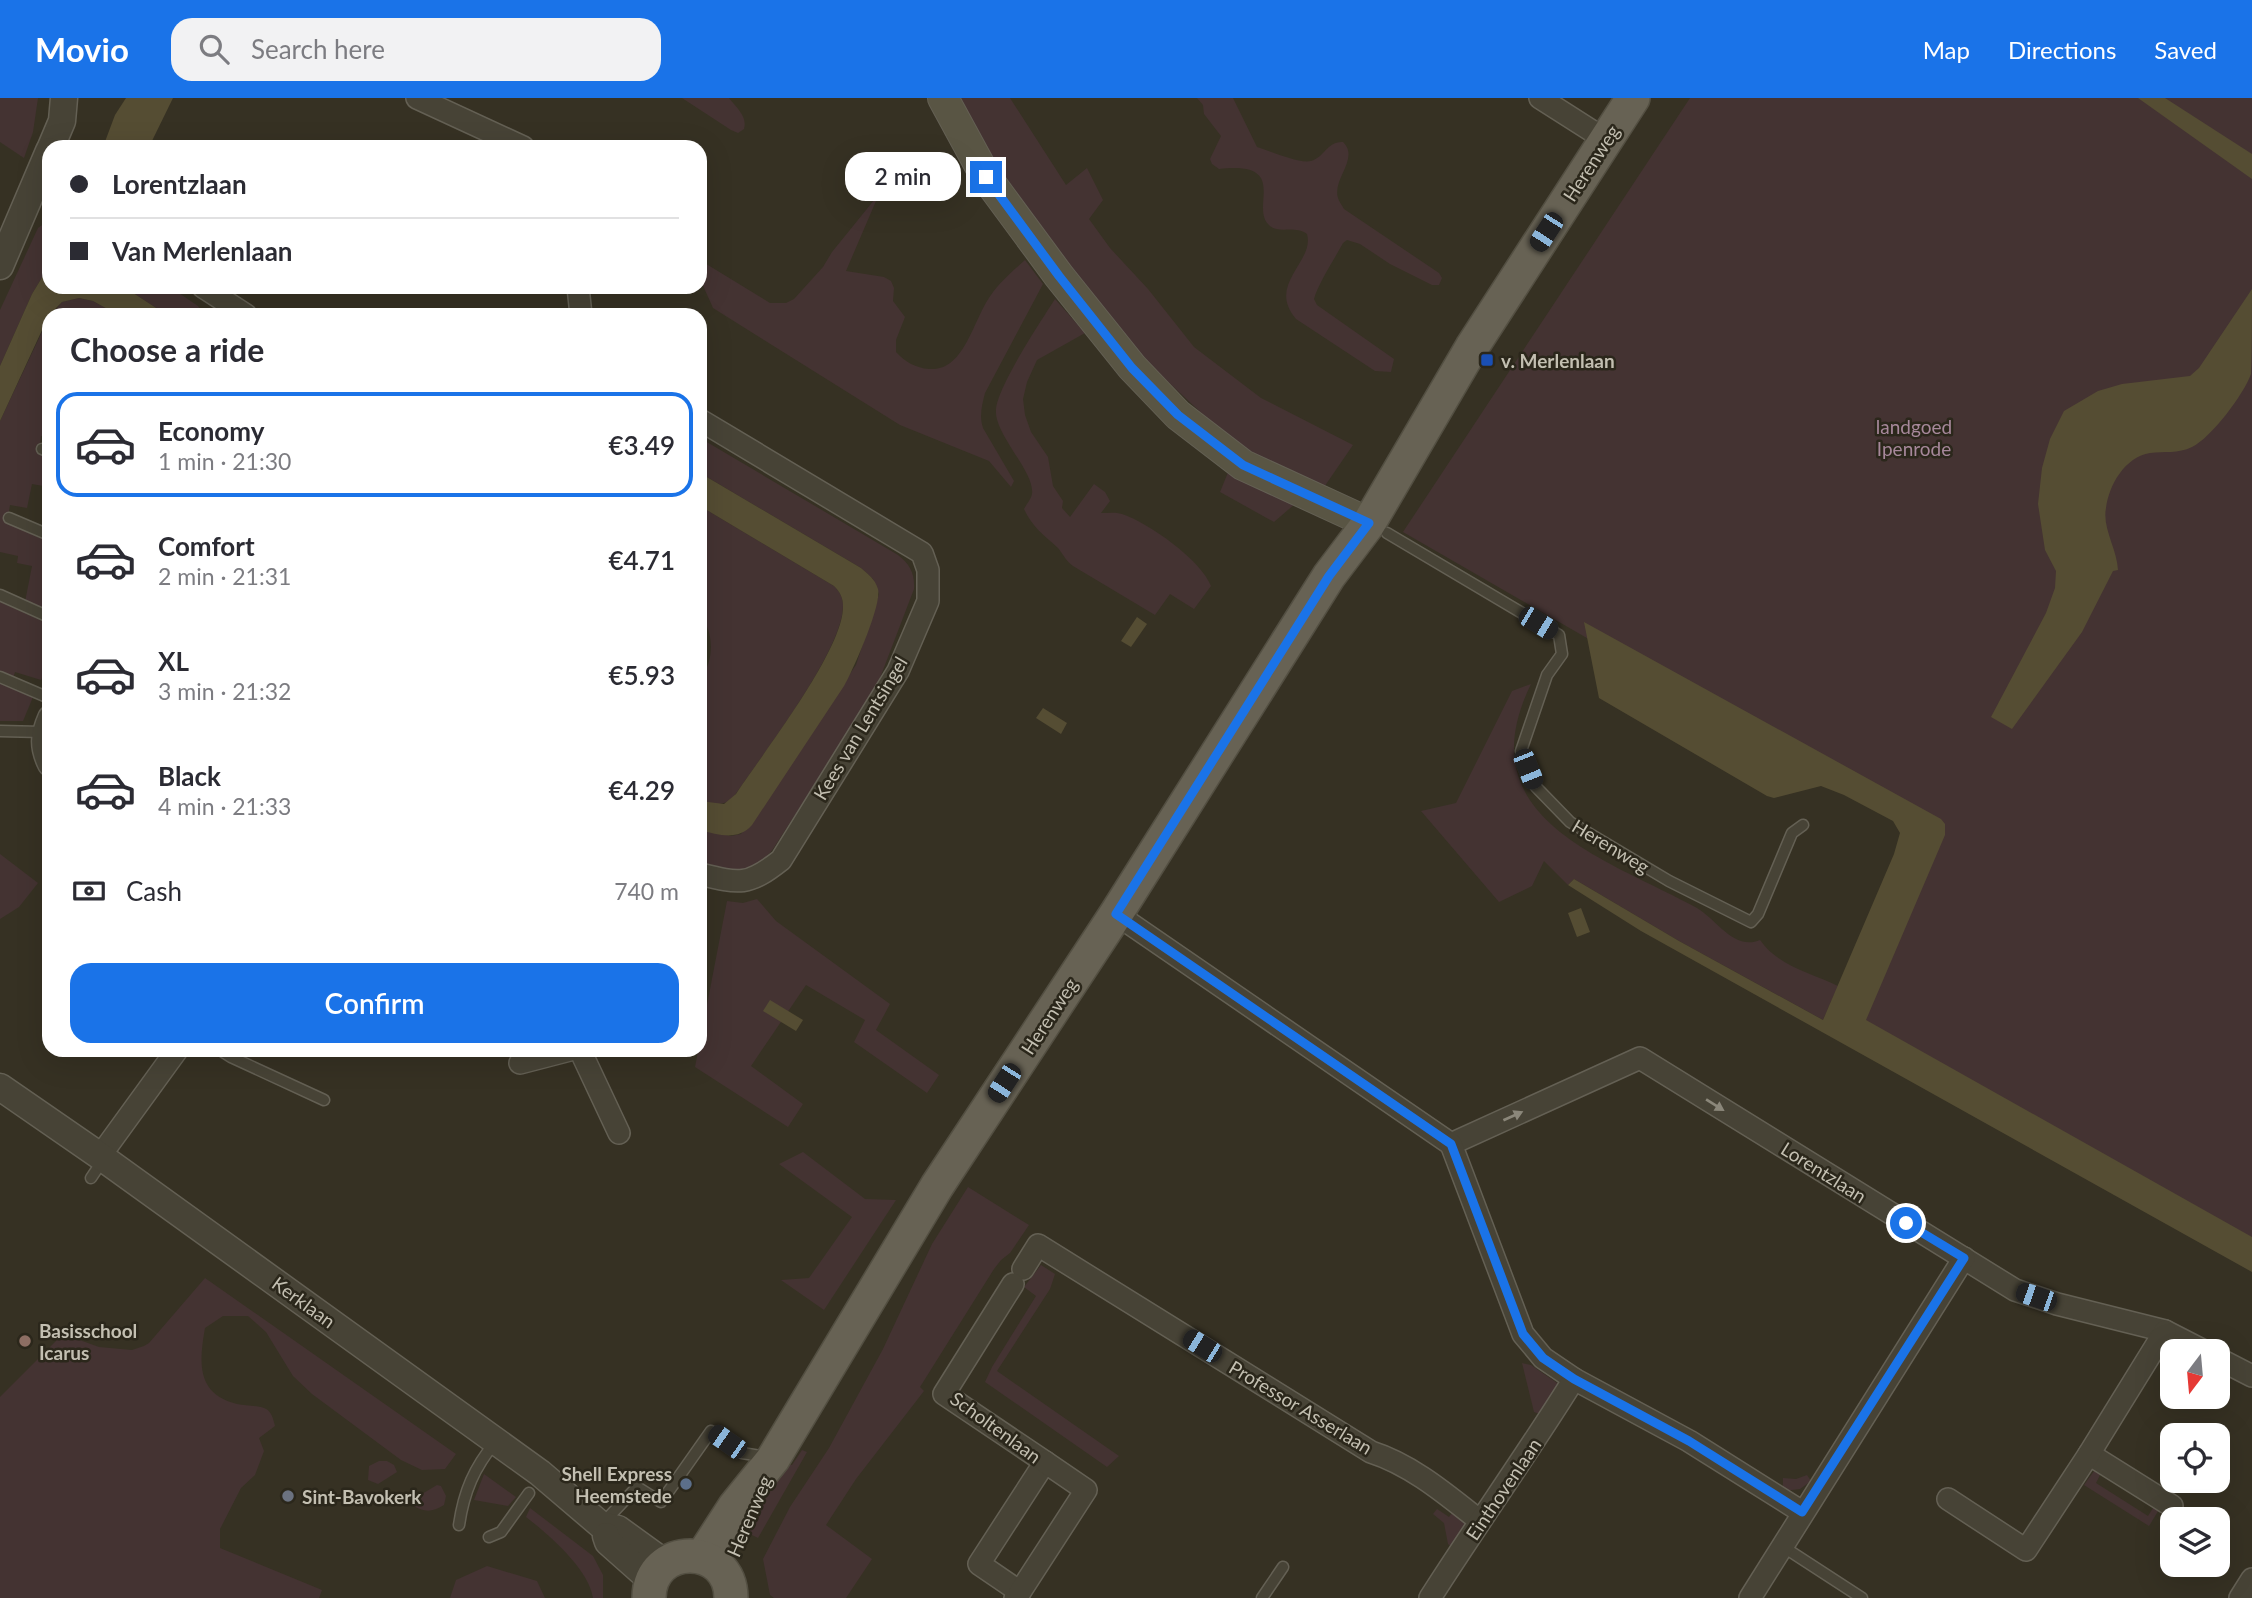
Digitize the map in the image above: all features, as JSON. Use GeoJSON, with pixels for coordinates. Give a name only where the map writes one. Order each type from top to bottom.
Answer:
{"type":"FeatureCollection","features":[{"type":"Feature","properties":{"kind":"main road"},"geometry":{"type":"LineString","coordinates":[[943,98],[986,177],[1059,276],[1132,368],[1178,415],[1243,465],[1370,524]]}},
{"type":"Feature","properties":{"kind":"main road","name":"Herenweg"},"geometry":{"type":"LineString","coordinates":[[719,1576],[736,1506],[773,1458],[937,1186],[1116,914],[1329,576],[1370,524],[1472,347],[1633,98]]}},
{"type":"Feature","properties":{"kind":"main road"},"geometry":{"type":"LineString","coordinates":[[655,1581],[677,1557],[689,1555],[719,1576]]}},
{"type":"Feature","properties":{"kind":"street"},"geometry":{"type":"LineString","coordinates":[[54,140],[62,121],[64,98]]}},
{"type":"Feature","properties":{"kind":"street"},"geometry":{"type":"LineString","coordinates":[[1540,98],[1606,140]]}},
{"type":"Feature","properties":{"kind":"street"},"geometry":{"type":"LineString","coordinates":[[428,101],[509,140]]}},
{"type":"Feature","properties":{"kind":"street"},"geometry":{"type":"LineString","coordinates":[[1,262],[42,186]]}},
{"type":"Feature","properties":{"kind":"street"},"geometry":{"type":"LineString","coordinates":[[211,294],[230,308]]}},
{"type":"Feature","properties":{"kind":"street","name":"Kees van Lentsingel"},"geometry":{"type":"LineString","coordinates":[[707,424],[922,553],[928,570],[928,601],[898,671],[781,860],[760,877],[735,882],[707,876]]}},
{"type":"Feature","properties":{"kind":"street"},"geometry":{"type":"LineString","coordinates":[[1116,914],[1451,1144],[1523,1334],[1543,1358],[1574,1379],[1689,1441],[1802,1512]]}},
{"type":"Feature","properties":{"kind":"street"},"geometry":{"type":"LineString","coordinates":[[98,1164],[172,1057]]}},
{"type":"Feature","properties":{"kind":"street"},"geometry":{"type":"LineString","coordinates":[[520,1063],[543,1057]]}},
{"type":"Feature","properties":{"kind":"street"},"geometry":{"type":"LineString","coordinates":[[583,1057],[620,1133]]}},
{"type":"Feature","properties":{"kind":"street","name":"Lorentzlaan"},"geometry":{"type":"LineString","coordinates":[[1451,1144],[1640,1058],[2015,1290],[2057,1304],[2165,1331],[2181,1339]]}},
{"type":"Feature","properties":{"kind":"street","name":"Kerklaan"},"geometry":{"type":"LineString","coordinates":[[0,1087],[98,1164],[540,1473],[601,1525],[618,1529],[655,1581]]}},
{"type":"Feature","properties":{"kind":"street","name":"Professor Asserlaan"},"geometry":{"type":"LineString","coordinates":[[1018,1277],[1038,1245],[1371,1452],[1389,1458],[1443,1492],[1480,1521]]}},
{"type":"Feature","properties":{"kind":"street"},"geometry":{"type":"LineString","coordinates":[[1750,1598],[1964,1258]]}},
{"type":"Feature","properties":{"kind":"street","name":"Scholtenlaan"},"geometry":{"type":"LineString","coordinates":[[1018,1277],[944,1394],[1045,1462],[1086,1490],[1022,1596],[979,1564],[1045,1462]]}},
{"type":"Feature","properties":{"kind":"street"},"geometry":{"type":"LineString","coordinates":[[1948,1499],[2026,1550],[2165,1331]]}},
{"type":"Feature","properties":{"kind":"street"},"geometry":{"type":"LineString","coordinates":[[2230,1365],[2252,1376]]}},
{"type":"Feature","properties":{"kind":"street","name":"Einthovenlaan"},"geometry":{"type":"LineString","coordinates":[[1430,1598],[1574,1379]]}},
{"type":"Feature","properties":{"kind":"street"},"geometry":{"type":"LineString","coordinates":[[2089,1454],[2172,1506]]}},
{"type":"Feature","properties":{"kind":"street"},"geometry":{"type":"LineString","coordinates":[[2240,1598],[2252,1579]]}},
{"type":"Feature","properties":{"kind":"lane"},"geometry":{"type":"LineString","coordinates":[[9,518],[42,532]]}},
{"type":"Feature","properties":{"kind":"lane","name":"Herenweg"},"geometry":{"type":"LineString","coordinates":[[1370,524],[1559,635],[1562,654],[1547,675],[1521,751],[1535,788],[1570,822],[1669,881],[1751,922],[1758,914],[1792,833],[1803,825]]}},
{"type":"Feature","properties":{"kind":"lane"},"geometry":{"type":"LineString","coordinates":[[0,596],[42,614]]}},
{"type":"Feature","properties":{"kind":"lane"},"geometry":{"type":"LineString","coordinates":[[0,677],[42,695]]}},
{"type":"Feature","properties":{"kind":"lane"},"geometry":{"type":"LineString","coordinates":[[0,731],[42,726]]}},
{"type":"Feature","properties":{"kind":"lane"},"geometry":{"type":"LineString","coordinates":[[231,1057],[324,1100]]}},
{"type":"Feature","properties":{"kind":"lane"},"geometry":{"type":"LineString","coordinates":[[601,1525],[637,1487],[662,1502],[711,1431],[742,1453],[773,1458]]}},
{"type":"Feature","properties":{"kind":"lane"},"geometry":{"type":"LineString","coordinates":[[459,1525],[462,1504],[475,1468],[496,1441]]}},
{"type":"Feature","properties":{"kind":"lane"},"geometry":{"type":"LineString","coordinates":[[489,1536],[501,1532],[529,1493]]}},
{"type":"Feature","properties":{"kind":"lane"},"geometry":{"type":"LineString","coordinates":[[1782,1546],[1862,1598]]}},
{"type":"Feature","properties":{"kind":"lane"},"geometry":{"type":"LineString","coordinates":[[1262,1598],[1283,1567]]}},
{"type":"Feature","properties":{"kind":"green space"},"geometry":{"type":"Polygon","coordinates":[[[0,98],[38,98],[33,132],[24,158],[0,142],[0,98]]]}},
{"type":"Feature","properties":{"kind":"green space"},"geometry":{"type":"Polygon","coordinates":[[[682,98],[729,98],[743,116],[744,129],[738,133],[731,130],[682,98]]]}},
{"type":"Feature","properties":{"kind":"green space"},"geometry":{"type":"Polygon","coordinates":[[[946,98],[1010,98],[1066,185],[1087,168],[1103,200],[1089,219],[1110,248],[1148,289],[1194,347],[1261,398],[1353,445],[1320,493],[1259,460],[1209,420],[1108,321],[946,98]]]}},
{"type":"Feature","properties":{"kind":"green space"},"geometry":{"type":"Polygon","coordinates":[[[1197,98],[1233,98],[1257,147],[1284,157],[1311,161],[1333,144],[1343,142],[1349,155],[1337,191],[1344,209],[1439,273],[1442,278],[1439,285],[1432,285],[1390,264],[1360,244],[1347,240],[1319,286],[1314,299],[1317,305],[1394,359],[1391,372],[1375,371],[1296,319],[1288,306],[1286,295],[1288,284],[1308,244],[1307,234],[1270,226],[1264,218],[1264,188],[1255,172],[1241,168],[1219,169],[1212,164],[1210,159],[1221,136],[1204,114],[1203,105],[1197,98]]]}},
{"type":"Feature","properties":{"kind":"green space","name":"landgoed Ipenrode"},"geometry":{"type":"Polygon","coordinates":[[[1690,98],[2252,98],[2252,1250],[1836,1017],[1925,833],[1403,532],[1690,98]]]}},
{"type":"Feature","properties":{"kind":"green space"},"geometry":{"type":"Polygon","coordinates":[[[879,194],[846,271],[884,277],[891,281],[894,288],[893,301],[905,317],[896,340],[896,352],[911,364],[929,369],[941,368],[960,353],[991,295],[1025,260],[1043,284],[985,393],[981,419],[983,428],[1014,481],[1011,487],[989,461],[900,425],[713,308],[707,294],[707,264],[770,303],[786,303],[794,299],[823,267],[879,194]]]}},
{"type":"Feature","properties":{"kind":"green space"},"geometry":{"type":"Polygon","coordinates":[[[42,225],[42,278],[0,366],[0,310],[38,228],[42,225]]]}},
{"type":"Feature","properties":{"kind":"green space"},"geometry":{"type":"Polygon","coordinates":[[[135,294],[180,294],[199,308],[156,308],[135,294]]]}},
{"type":"Feature","properties":{"kind":"green space"},"geometry":{"type":"Polygon","coordinates":[[[79,298],[93,301],[106,308],[57,308],[62,302],[79,298]]]}},
{"type":"Feature","properties":{"kind":"green space"},"geometry":{"type":"Polygon","coordinates":[[[1055,299],[1085,333],[1037,360],[1023,399],[1031,432],[1048,457],[1053,486],[1063,501],[1062,508],[1070,517],[1094,484],[1105,492],[1110,501],[1101,513],[1120,513],[1146,525],[1173,544],[1197,565],[1211,586],[1194,609],[1170,594],[1155,615],[1071,564],[1035,526],[1024,509],[1032,494],[1031,485],[1001,430],[996,410],[1011,371],[1055,299]]]}},
{"type":"Feature","properties":{"kind":"green space"},"geometry":{"type":"Polygon","coordinates":[[[42,332],[42,436],[39,453],[42,454],[42,486],[32,484],[27,508],[10,505],[7,523],[42,539],[42,609],[25,602],[32,566],[17,563],[18,556],[0,552],[0,421],[42,332]]]}},
{"type":"Feature","properties":{"kind":"green space"},"geometry":{"type":"Polygon","coordinates":[[[707,442],[898,555],[913,574],[914,589],[875,691],[773,849],[756,865],[740,870],[707,864],[707,831],[731,836],[741,834],[856,665],[879,594],[873,579],[861,568],[707,477],[707,442]]]}},
{"type":"Feature","properties":{"kind":"green space"},"geometry":{"type":"Polygon","coordinates":[[[1229,470],[1296,503],[1274,522],[1220,492],[1229,470]]]}},
{"type":"Feature","properties":{"kind":"green space"},"geometry":{"type":"Polygon","coordinates":[[[707,510],[834,586],[843,602],[840,625],[816,675],[733,798],[717,804],[707,802],[707,667],[711,646],[708,629],[707,510]]]}},
{"type":"Feature","properties":{"kind":"green space"},"geometry":{"type":"Polygon","coordinates":[[[0,602],[42,621],[42,678],[41,680],[15,672],[13,678],[0,673],[0,602]]]}},
{"type":"Feature","properties":{"kind":"green space"},"geometry":{"type":"Polygon","coordinates":[[[0,682],[33,697],[23,721],[0,721],[0,682]]]}},
{"type":"Feature","properties":{"kind":"green space"},"geometry":{"type":"Polygon","coordinates":[[[1531,684],[1515,730],[1516,769],[1531,801],[1555,828],[1587,851],[1697,908],[1734,938],[1751,942],[1760,940],[1785,963],[1838,986],[1823,1020],[1679,941],[1574,879],[1568,885],[1544,861],[1532,886],[1499,902],[1421,811],[1456,803],[1512,691],[1531,684]]]}},
{"type":"Feature","properties":{"kind":"green space"},"geometry":{"type":"Polygon","coordinates":[[[0,854],[38,883],[19,907],[0,919],[0,854]]]}},
{"type":"Feature","properties":{"kind":"green space"},"geometry":{"type":"Polygon","coordinates":[[[757,899],[776,921],[890,1004],[876,1030],[939,1075],[927,1093],[854,1042],[865,1020],[806,985],[751,1066],[803,1104],[788,1127],[695,1067],[697,1057],[707,1057],[707,1005],[727,901],[743,903],[757,899]]]}},
{"type":"Feature","properties":{"kind":"green space"},"geometry":{"type":"Polygon","coordinates":[[[803,1152],[865,1199],[896,1200],[824,1310],[781,1280],[809,1278],[852,1217],[779,1164],[803,1152]]]}},
{"type":"Feature","properties":{"kind":"green space"},"geometry":{"type":"Polygon","coordinates":[[[968,1187],[1029,1225],[1010,1253],[994,1269],[920,1387],[924,1391],[856,1479],[826,1525],[872,1559],[846,1598],[774,1598],[770,1595],[763,1559],[790,1507],[829,1448],[883,1349],[932,1244],[968,1187]]]}},
{"type":"Feature","properties":{"kind":"green space"},"geometry":{"type":"Polygon","coordinates":[[[1041,1265],[1055,1274],[1050,1289],[997,1371],[1119,1456],[1107,1467],[985,1382],[1036,1296],[1024,1287],[1041,1265]]]}},
{"type":"Feature","properties":{"kind":"green space"},"geometry":{"type":"Polygon","coordinates":[[[205,1278],[456,1454],[445,1469],[422,1470],[401,1460],[312,1394],[293,1376],[266,1332],[248,1316],[223,1316],[205,1328],[202,1364],[207,1385],[224,1399],[267,1409],[275,1426],[259,1438],[264,1451],[255,1475],[241,1488],[220,1529],[220,1548],[322,1590],[319,1598],[0,1598],[0,1397],[63,1334],[99,1347],[132,1350],[144,1346],[205,1278]]]}},
{"type":"Feature","properties":{"kind":"green space"},"geometry":{"type":"Polygon","coordinates":[[[1522,1363],[1531,1365],[1560,1385],[1545,1416],[1534,1412],[1522,1363]]]}},
{"type":"Feature","properties":{"kind":"green space"},"geometry":{"type":"Polygon","coordinates":[[[802,1450],[807,1452],[758,1538],[748,1533],[783,1464],[792,1465],[802,1450]]]}},
{"type":"Feature","properties":{"kind":"green space"},"geometry":{"type":"Polygon","coordinates":[[[379,1461],[394,1465],[397,1472],[378,1484],[368,1480],[369,1466],[379,1461]]]}},
{"type":"Feature","properties":{"kind":"green space"},"geometry":{"type":"Polygon","coordinates":[[[2097,1467],[2102,1471],[2096,1483],[2148,1516],[2155,1505],[2160,1508],[2149,1526],[2084,1485],[2097,1467]]]}},
{"type":"Feature","properties":{"kind":"green space"},"geometry":{"type":"Polygon","coordinates":[[[484,1474],[516,1497],[508,1506],[474,1500],[484,1474]]]}},
{"type":"Feature","properties":{"kind":"green space"},"geometry":{"type":"Polygon","coordinates":[[[1807,1475],[1811,1481],[1800,1489],[1783,1491],[1783,1478],[1796,1479],[1807,1475]]]}},
{"type":"Feature","properties":{"kind":"green space"},"geometry":{"type":"Polygon","coordinates":[[[437,1485],[441,1486],[446,1496],[444,1505],[428,1511],[412,1505],[412,1500],[437,1485]]]}},
{"type":"Feature","properties":{"kind":"green space"},"geometry":{"type":"Polygon","coordinates":[[[530,1508],[593,1556],[603,1575],[603,1598],[593,1598],[590,1587],[576,1564],[556,1542],[526,1517],[530,1508]]]}},
{"type":"Feature","properties":{"kind":"green space"},"geometry":{"type":"Polygon","coordinates":[[[1437,1509],[1449,1517],[1454,1510],[1468,1524],[1452,1547],[1448,1544],[1444,1523],[1433,1514],[1437,1509]]]}},
{"type":"Feature","properties":{"kind":"green space"},"geometry":{"type":"Polygon","coordinates":[[[487,1566],[537,1581],[545,1598],[450,1598],[456,1580],[487,1566]]]}},
{"type":"Feature","properties":{"kind":"shaded area"},"geometry":{"type":"Polygon","coordinates":[[[126,98],[173,98],[152,140],[106,140],[115,115],[126,98]]]}},
{"type":"Feature","properties":{"kind":"shaded area"},"geometry":{"type":"Polygon","coordinates":[[[2138,98],[2165,98],[2252,154],[2252,179],[2138,98]]]}},
{"type":"Feature","properties":{"kind":"shaded area"},"geometry":{"type":"Polygon","coordinates":[[[42,278],[42,294],[135,294],[156,308],[106,308],[93,301],[79,298],[62,302],[56,308],[42,308],[42,330],[0,421],[0,366],[42,278]]]}},
{"type":"Feature","properties":{"kind":"shaded area"},"geometry":{"type":"Polygon","coordinates":[[[2252,289],[2251,374],[2242,393],[2226,415],[2200,442],[2182,451],[2141,456],[2120,473],[2111,490],[2105,516],[2118,570],[2113,571],[2082,632],[2012,729],[1991,717],[2046,613],[2055,588],[2056,571],[2045,550],[2038,504],[2042,468],[2050,439],[2064,411],[2098,391],[2122,384],[2190,376],[2199,368],[2252,289]]]}},
{"type":"Feature","properties":{"kind":"shaded area"},"geometry":{"type":"Polygon","coordinates":[[[707,477],[861,568],[873,580],[878,589],[878,597],[860,652],[844,686],[752,825],[734,835],[707,832],[707,802],[724,804],[736,794],[800,702],[830,648],[840,625],[843,606],[841,595],[834,586],[707,510],[707,477]]]}},
{"type":"Feature","properties":{"kind":"shaded area"},"geometry":{"type":"Polygon","coordinates":[[[1137,617],[1147,624],[1131,647],[1121,641],[1137,617]]]}},
{"type":"Feature","properties":{"kind":"shaded area"},"geometry":{"type":"Polygon","coordinates":[[[1584,622],[1941,819],[1945,824],[1945,835],[1866,1020],[2252,1237],[2252,1272],[1641,931],[1568,885],[1574,879],[1679,941],[1823,1020],[1894,854],[1900,833],[1893,821],[1821,786],[1774,798],[1767,796],[1599,698],[1584,622]]]}},
{"type":"Feature","properties":{"kind":"shaded area"},"geometry":{"type":"Polygon","coordinates":[[[1043,708],[1067,723],[1061,734],[1036,718],[1043,708]]]}},
{"type":"Feature","properties":{"kind":"shaded area"},"geometry":{"type":"Polygon","coordinates":[[[1581,908],[1590,932],[1577,937],[1568,913],[1581,908]]]}},
{"type":"Feature","properties":{"kind":"shaded area"},"geometry":{"type":"Polygon","coordinates":[[[770,1000],[803,1020],[796,1031],[763,1011],[770,1000]]]}},
{"type":"Feature","properties":{"kind":"place","name":"v. Merlenlaan"},"geometry":{"type":"Point","coordinates":[1487,360]}},
{"type":"Feature","properties":{"kind":"place","name":"Basisschool Icarus"},"geometry":{"type":"Point","coordinates":[25,1341]}},
{"type":"Feature","properties":{"kind":"place","name":"Shell Express Heemstede"},"geometry":{"type":"Point","coordinates":[686,1484]}},
{"type":"Feature","properties":{"kind":"place","name":"Sint-Bavokerk"},"geometry":{"type":"Point","coordinates":[288,1496]}},
{"type":"Feature","properties":{"kind":"route"},"geometry":{"type":"LineString","coordinates":[[986,177],[1059,276],[1132,368],[1178,415],[1243,465],[1369,523],[1329,576],[1116,914],[1451,1144],[1523,1334],[1543,1358],[1574,1379],[1689,1441],[1802,1512],[1964,1258],[1906,1223]]}}]}
